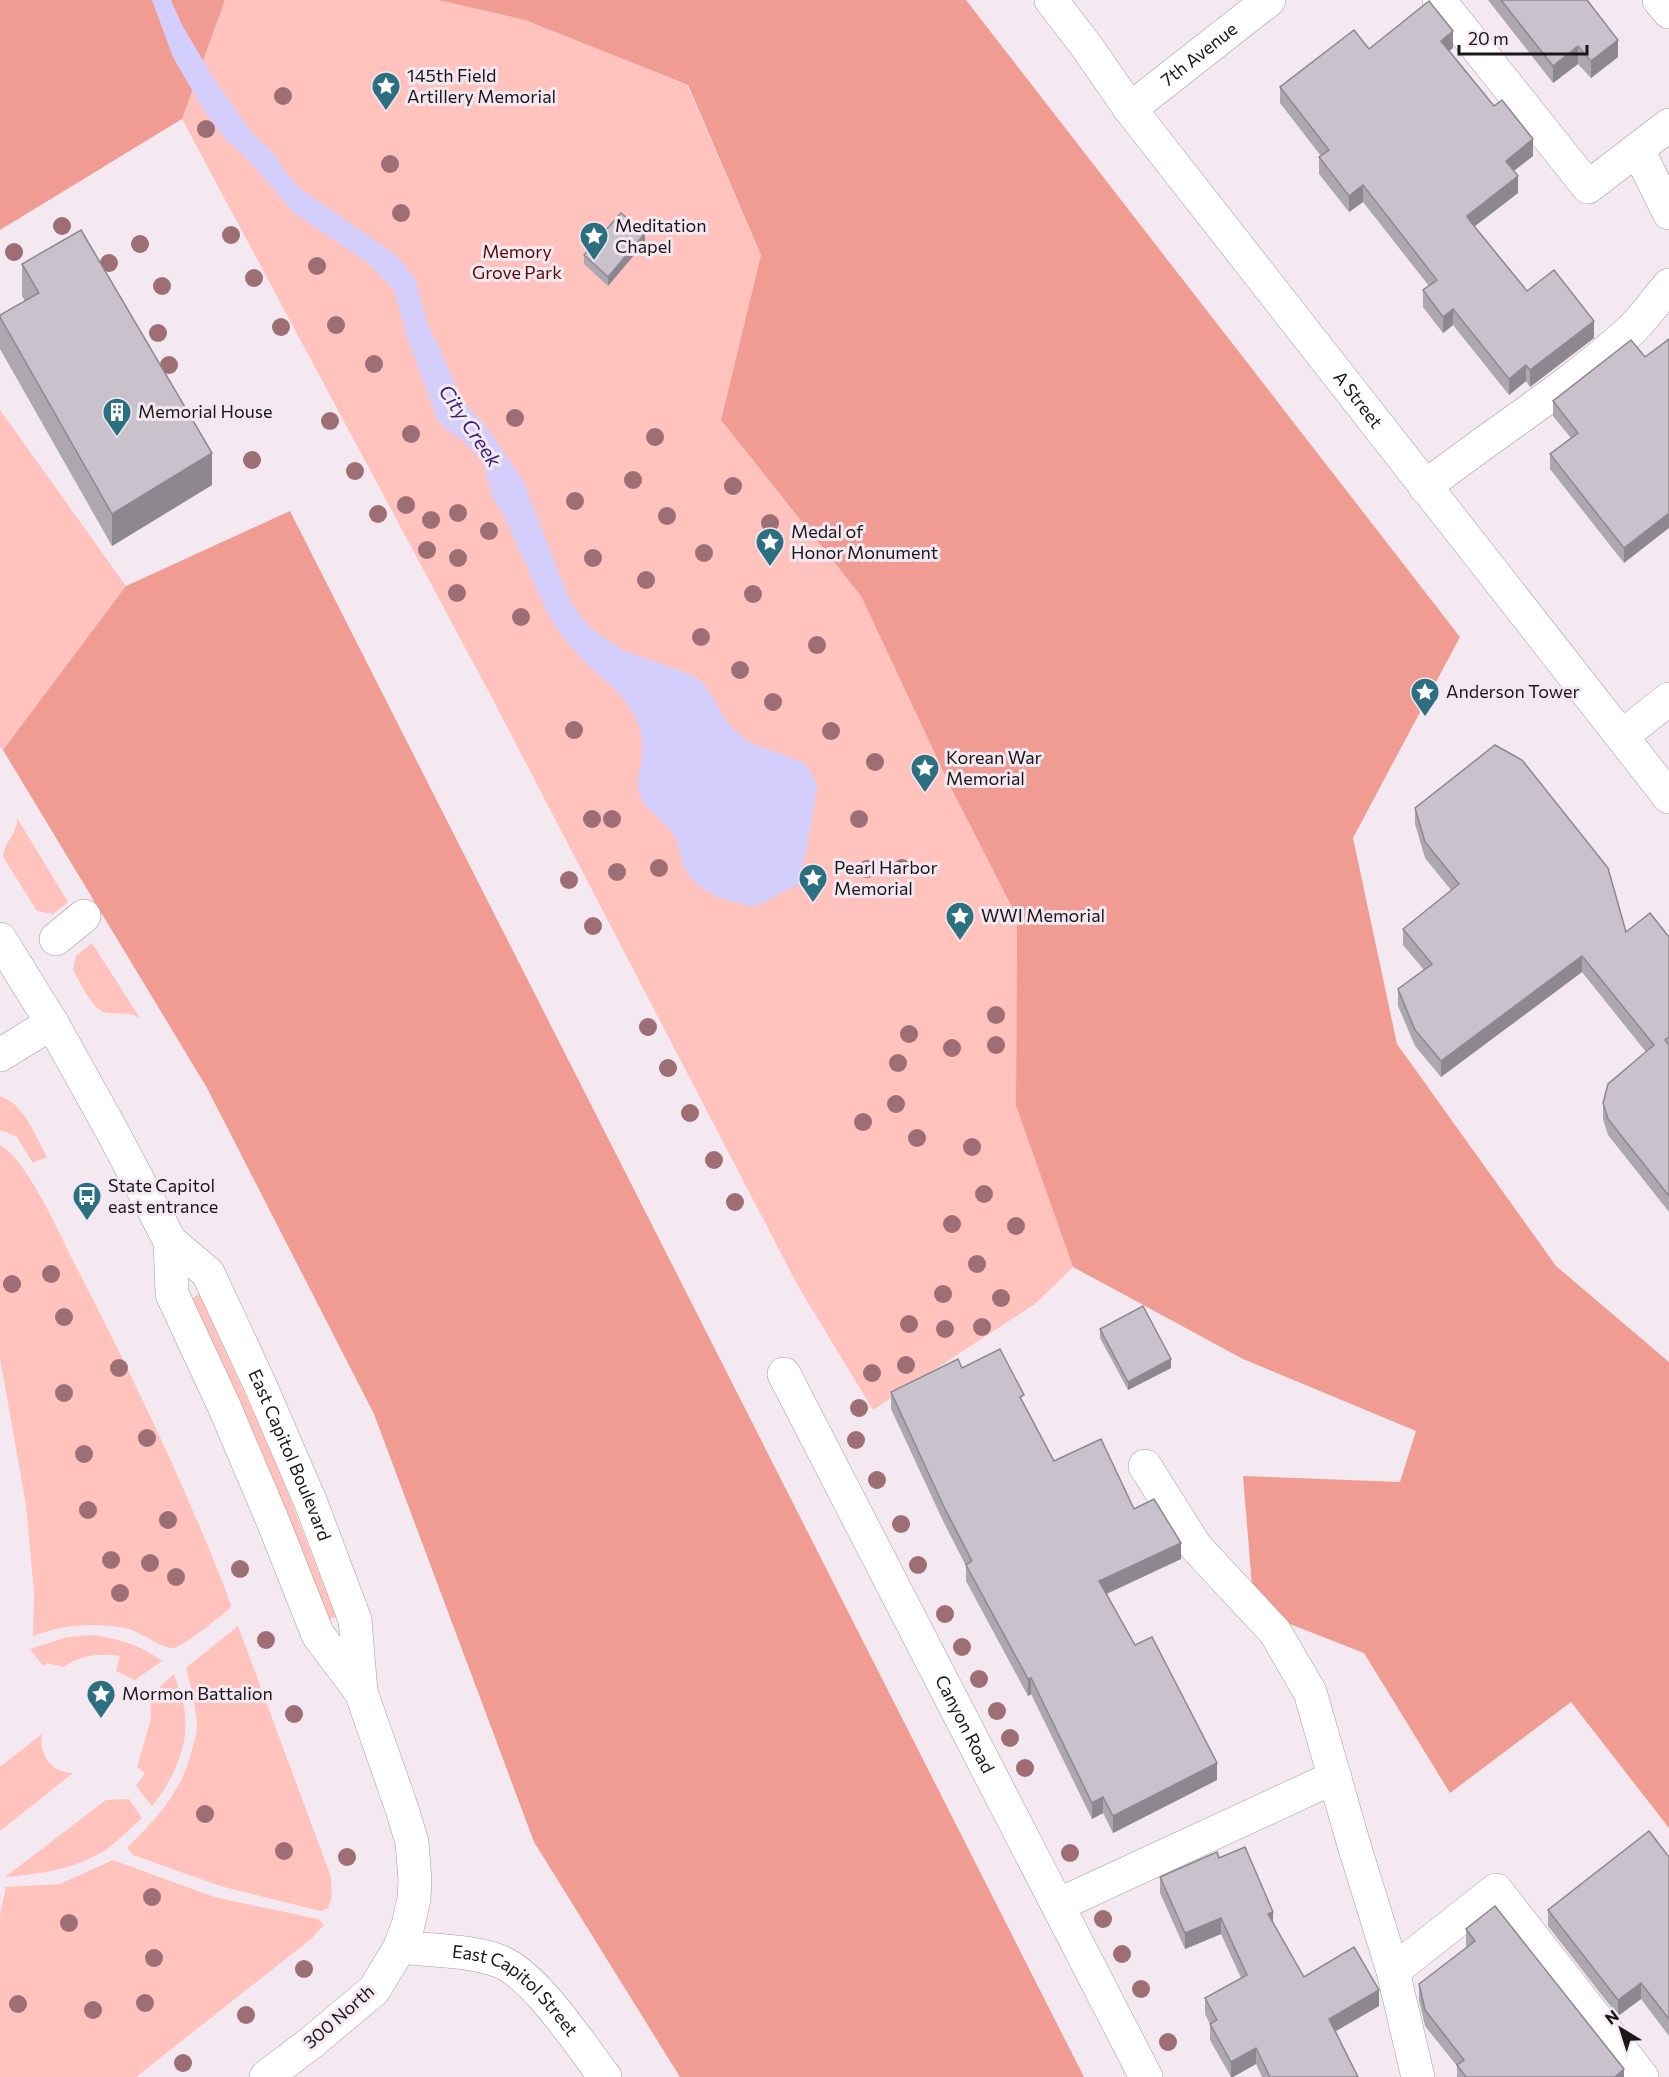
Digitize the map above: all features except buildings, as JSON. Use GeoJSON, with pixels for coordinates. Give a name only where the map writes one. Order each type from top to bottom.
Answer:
{"type":"FeatureCollection","features":[{"type":"Feature","properties":{"kind":"street","name":"A Street"},"geometry":{"type":"LineString","coordinates":[[1051,0],[1130,108],[1669,797]]}},
{"type":"Feature","properties":{"kind":"street","name":"7th Avenue"},"geometry":{"type":"LineString","coordinates":[[1130,108],[1269,0]]}},
{"type":"Feature","properties":{"kind":"street"},"geometry":{"type":"LineString","coordinates":[[1438,0],[1588,187],[1669,125]]}},
{"type":"Feature","properties":{"kind":"street"},"geometry":{"type":"LineString","coordinates":[[1659,0],[1669,12]]}},
{"type":"Feature","properties":{"kind":"street"},"geometry":{"type":"LineString","coordinates":[[1638,150],[1669,213]]}},
{"type":"Feature","properties":{"kind":"street"},"geometry":{"type":"LineString","coordinates":[[1425,488],[1632,330],[1669,285]]}},
{"type":"Feature","properties":{"kind":"street"},"geometry":{"type":"LineString","coordinates":[[1622,736],[1669,699]]}},
{"type":"Feature","properties":{"kind":"street"},"geometry":{"type":"LineString","coordinates":[[56,939],[84,916]]}},
{"type":"Feature","properties":{"kind":"street"},"geometry":{"type":"LineString","coordinates":[[0,939],[52,1023],[170,1241],[172,1294],[224,1406],[318,1635],[361,1692],[412,1842],[415,1862],[414,1899],[400,1947]]}},
{"type":"Feature","properties":{"kind":"street"},"geometry":{"type":"LineString","coordinates":[[0,1055],[52,1023]]}},
{"type":"Feature","properties":{"kind":"street","name":"Canyon Road"},"geometry":{"type":"LineString","coordinates":[[784,1374],[1146,2077]]}},
{"type":"Feature","properties":{"kind":"street"},"geometry":{"type":"LineString","coordinates":[[1145,1466],[1197,1546],[1275,1632],[1310,1692],[1393,1971],[1418,2077]]}},
{"type":"Feature","properties":{"kind":"street"},"geometry":{"type":"LineString","coordinates":[[1058,1905],[1335,1778]]}},
{"type":"Feature","properties":{"kind":"street"},"geometry":{"type":"LineString","coordinates":[[1393,1971],[1496,1890],[1642,2077]]}},
{"type":"Feature","properties":{"kind":"street","name":"300 North"},"geometry":{"type":"LineString","coordinates":[[266,2077],[374,1990],[400,1947]]}},
{"type":"Feature","properties":{"kind":"street","name":"East Capitol Street"},"geometry":{"type":"LineString","coordinates":[[400,1947],[481,1956],[498,1960],[511,1967],[543,1997],[605,2077]]}},
{"type":"Feature","properties":{"kind":"green space","name":"Memory Grove Park"},"geometry":{"type":"Polygon","coordinates":[[[225,0],[438,0],[525,20],[687,85],[761,255],[721,420],[861,596],[951,788],[1017,917],[1016,1106],[1073,1267],[1035,1304],[873,1410],[798,1286],[490,694],[182,119],[225,0]]]}},
{"type":"Feature","properties":{"kind":"green space"},"geometry":{"type":"Polygon","coordinates":[[[0,410],[126,586],[3,750],[0,747],[0,410]]]}},
{"type":"Feature","properties":{"kind":"green space"},"geometry":{"type":"Polygon","coordinates":[[[17,818],[68,902],[53,914],[37,911],[3,857],[17,818]]]}},
{"type":"Feature","properties":{"kind":"green space"},"geometry":{"type":"Polygon","coordinates":[[[92,943],[140,1018],[102,1011],[88,996],[73,970],[76,956],[92,943]]]}},
{"type":"Feature","properties":{"kind":"green space"},"geometry":{"type":"Polygon","coordinates":[[[0,1096],[9,1100],[23,1113],[47,1157],[33,1163],[16,1136],[0,1130],[0,1096]]]}},
{"type":"Feature","properties":{"kind":"green space"},"geometry":{"type":"Polygon","coordinates":[[[0,1145],[10,1153],[31,1180],[115,1343],[156,1428],[230,1602],[231,1606],[228,1610],[175,1648],[165,1646],[125,1628],[113,1626],[67,1627],[33,1636],[34,1592],[26,1505],[0,1358],[0,1145]]]}},
{"type":"Feature","properties":{"kind":"green space"},"geometry":{"type":"Polygon","coordinates":[[[199,1294],[274,1458],[336,1617],[327,1620],[190,1300],[199,1294]]]}},
{"type":"Feature","properties":{"kind":"green space"},"geometry":{"type":"Polygon","coordinates":[[[238,1626],[331,1877],[332,1896],[328,1908],[321,1911],[220,1886],[133,1855],[127,1848],[167,1803],[188,1765],[197,1727],[186,1668],[238,1626]]]}},
{"type":"Feature","properties":{"kind":"green space"},"geometry":{"type":"Polygon","coordinates":[[[92,1635],[129,1643],[162,1661],[135,1680],[116,1671],[120,1656],[90,1656],[63,1667],[47,1663],[43,1666],[30,1649],[67,1637],[92,1635]]]}},
{"type":"Feature","properties":{"kind":"green space"},"geometry":{"type":"Polygon","coordinates":[[[174,1674],[184,1710],[186,1727],[184,1739],[172,1776],[152,1806],[136,1786],[145,1773],[137,1767],[151,1719],[150,1696],[174,1674]]]}},
{"type":"Feature","properties":{"kind":"green space"},"geometry":{"type":"Polygon","coordinates":[[[42,1734],[42,1749],[48,1761],[58,1770],[73,1773],[0,1831],[0,1767],[42,1734]]]}},
{"type":"Feature","properties":{"kind":"green space"},"geometry":{"type":"Polygon","coordinates":[[[129,1799],[142,1818],[99,1854],[61,1869],[5,1877],[106,1800],[129,1799]]]}},
{"type":"Feature","properties":{"kind":"green space"},"geometry":{"type":"Polygon","coordinates":[[[113,1860],[214,1897],[318,1919],[324,1925],[311,1939],[136,2077],[0,2077],[0,1915],[6,1887],[60,1884],[113,1860]]]}},
{"type":"Feature","properties":{"kind":"shaded area"},"geometry":{"type":"Polygon","coordinates":[[[0,0],[225,0],[182,119],[0,230],[0,0]]]}},
{"type":"Feature","properties":{"kind":"shaded area"},"geometry":{"type":"Polygon","coordinates":[[[438,0],[966,0],[1460,637],[1353,838],[1397,1044],[1556,1266],[1669,1362],[1669,1828],[1571,1702],[1450,1793],[1364,1653],[1254,1610],[1243,1476],[1400,1482],[1416,1431],[1243,1359],[1073,1267],[1016,1106],[1017,917],[951,788],[861,596],[721,420],[761,255],[688,85],[525,20],[438,0]]]}},
{"type":"Feature","properties":{"kind":"shaded area"},"geometry":{"type":"Polygon","coordinates":[[[290,511],[1084,2077],[680,2077],[534,1842],[374,1414],[207,1088],[3,750],[126,586],[290,511]]]}},
{"type":"Feature","properties":{"kind":"water","name":"City Creek"},"geometry":{"type":"Polygon","coordinates":[[[152,0],[171,0],[182,25],[214,79],[251,132],[274,154],[298,187],[397,256],[415,278],[428,325],[461,399],[485,425],[523,480],[562,581],[572,604],[582,618],[597,633],[622,650],[692,675],[704,684],[730,726],[750,743],[805,763],[817,785],[799,884],[754,907],[733,902],[703,889],[688,874],[673,834],[640,796],[638,785],[642,741],[639,725],[628,705],[580,657],[549,616],[503,514],[493,498],[483,463],[462,440],[442,426],[437,419],[407,337],[394,290],[368,263],[294,213],[248,160],[225,139],[204,111],[173,57],[152,0]]]}},
{"type":"Feature","properties":{"kind":"place","name":"145th Field Artillery Memorial"},"geometry":{"type":"Point","coordinates":[386,112]}},
{"type":"Feature","properties":{"kind":"place","name":"Meditation Chapel"},"geometry":{"type":"Point","coordinates":[594,262]}},
{"type":"Feature","properties":{"kind":"place","name":"Memorial House"},"geometry":{"type":"Point","coordinates":[117,438]}},
{"type":"Feature","properties":{"kind":"place","name":"Medal of Honor Monument"},"geometry":{"type":"Point","coordinates":[770,568]}},
{"type":"Feature","properties":{"kind":"place","name":"Anderson Tower"},"geometry":{"type":"Point","coordinates":[1425,718]}},
{"type":"Feature","properties":{"kind":"place","name":"Korean War Memorial"},"geometry":{"type":"Point","coordinates":[925,794]}},
{"type":"Feature","properties":{"kind":"place","name":"Pearl Harbor Memorial"},"geometry":{"type":"Point","coordinates":[813,904]}},
{"type":"Feature","properties":{"kind":"place","name":"WWI Memorial"},"geometry":{"type":"Point","coordinates":[960,942]}},
{"type":"Feature","properties":{"kind":"place","name":"State Capitol east entrance"},"geometry":{"type":"Point","coordinates":[87,1222]}},
{"type":"Feature","properties":{"kind":"place","name":"Mormon Battalion"},"geometry":{"type":"Point","coordinates":[101,1720]}}]}
